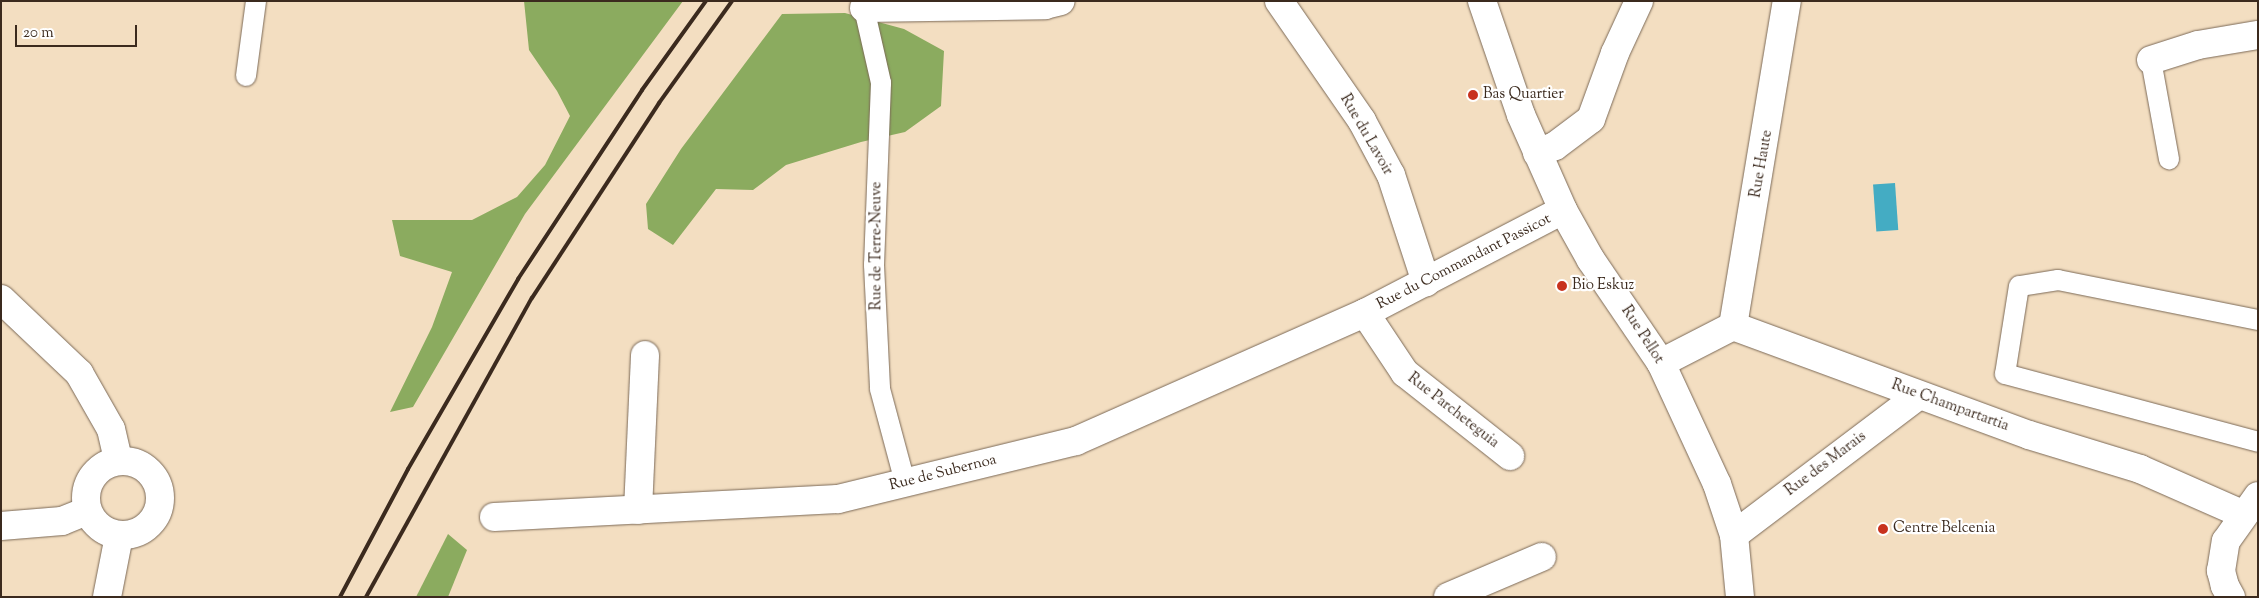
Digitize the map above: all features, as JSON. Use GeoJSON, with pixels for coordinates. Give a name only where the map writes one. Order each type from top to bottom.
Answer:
{"type":"FeatureCollection","features":[{"type":"Feature","properties":{"kind":"street"},"geometry":{"type":"LineString","coordinates":[[864,8],[1045,5],[1061,1]]}},
{"type":"Feature","properties":{"kind":"street","name":"Rue du Lavoir"},"geometry":{"type":"LineString","coordinates":[[1279,1],[1362,121],[1391,176],[1426,282]]}},
{"type":"Feature","properties":{"kind":"street","name":"Rue Pellot"},"geometry":{"type":"LineString","coordinates":[[1482,1],[1494,43],[1537,153],[1563,210],[1592,260],[1661,363],[1717,484],[1734,535],[1740,597]]}},
{"type":"Feature","properties":{"kind":"street"},"geometry":{"type":"LineString","coordinates":[[1537,153],[1554,146],[1591,119],[1614,53],[1639,1]]}},
{"type":"Feature","properties":{"kind":"street","name":"Rue Haute"},"geometry":{"type":"LineString","coordinates":[[1733,326],[1787,1]]}},
{"type":"Feature","properties":{"kind":"street"},"geometry":{"type":"LineString","coordinates":[[2150,60],[2198,45],[2258,35]]}},
{"type":"Feature","properties":{"kind":"street","name":"Rue du Commandant Passicot"},"geometry":{"type":"LineString","coordinates":[[1365,313],[1563,210]]}},
{"type":"Feature","properties":{"kind":"street"},"geometry":{"type":"LineString","coordinates":[[1,299],[79,373],[112,429],[118,460]]}},
{"type":"Feature","properties":{"kind":"street","name":"Rue de Subernoa"},"geometry":{"type":"LineString","coordinates":[[494,517],[838,499],[1076,441],[1365,313]]}},
{"type":"Feature","properties":{"kind":"street","name":"Rue Parcheteguia"},"geometry":{"type":"LineString","coordinates":[[1365,313],[1405,373],[1510,456]]}},
{"type":"Feature","properties":{"kind":"street"},"geometry":{"type":"LineString","coordinates":[[1661,363],[1733,326]]}},
{"type":"Feature","properties":{"kind":"street","name":"Rue Champartartia"},"geometry":{"type":"LineString","coordinates":[[1733,326],[2029,435],[2250,505]]}},
{"type":"Feature","properties":{"kind":"street"},"geometry":{"type":"LineString","coordinates":[[638,510],[645,355]]}},
{"type":"Feature","properties":{"kind":"street","name":"Rue des Marais"},"geometry":{"type":"LineString","coordinates":[[1734,535],[1919,395]]}},
{"type":"Feature","properties":{"kind":"street"},"geometry":{"type":"LineString","coordinates":[[118,460],[141,464],[156,479],[162,500],[154,520],[137,533],[119,536],[98,527],[88,512],[87,488],[98,470],[118,460]]}},
{"type":"Feature","properties":{"kind":"street"},"geometry":{"type":"LineString","coordinates":[[2231,597],[2224,586],[2221,571],[2226,541],[2250,505]]}},
{"type":"Feature","properties":{"kind":"street"},"geometry":{"type":"LineString","coordinates":[[1,526],[62,521],[88,512]]}},
{"type":"Feature","properties":{"kind":"street"},"geometry":{"type":"LineString","coordinates":[[107,597],[119,536]]}},
{"type":"Feature","properties":{"kind":"street"},"geometry":{"type":"LineString","coordinates":[[1448,597],[1542,557]]}},
{"type":"Feature","properties":{"kind":"lane"},"geometry":{"type":"LineString","coordinates":[[246,76],[256,1]]}},
{"type":"Feature","properties":{"kind":"lane","name":"Rue de Terre-Neuve"},"geometry":{"type":"LineString","coordinates":[[864,8],[881,83],[874,265],[880,389],[905,482]]}},
{"type":"Feature","properties":{"kind":"lane"},"geometry":{"type":"LineString","coordinates":[[2150,60],[2169,159]]}},
{"type":"Feature","properties":{"kind":"lane"},"geometry":{"type":"LineString","coordinates":[[2258,320],[2058,280],[2019,286],[2005,374],[2258,442]]}},
{"type":"Feature","properties":{"kind":"green space"},"geometry":{"type":"Polygon","coordinates":[[[524,1],[683,1],[525,214],[413,407],[390,412],[432,327],[452,272],[400,256],[392,220],[472,220],[517,197],[545,165],[570,116],[557,91],[529,50],[524,1]]]}},
{"type":"Feature","properties":{"kind":"green space"},"geometry":{"type":"Polygon","coordinates":[[[845,13],[904,29],[944,51],[941,106],[905,132],[861,142],[786,165],[753,190],[716,189],[673,245],[648,229],[646,204],[681,149],[782,14],[845,13]]]}},
{"type":"Feature","properties":{"kind":"green space"},"geometry":{"type":"Polygon","coordinates":[[[448,534],[467,550],[448,597],[416,597],[448,534]]]}},
{"type":"Feature","properties":{"kind":"water"},"geometry":{"type":"Polygon","coordinates":[[[1895,183],[1898,230],[1876,231],[1873,185],[1895,183]]]}},
{"type":"Feature","properties":{"kind":"railway"},"geometry":{"type":"LineString","coordinates":[[340,597],[408,469],[518,279],[642,90],[706,1]]}},
{"type":"Feature","properties":{"kind":"railway"},"geometry":{"type":"LineString","coordinates":[[366,597],[532,298],[659,103],[732,1]]}},
{"type":"Feature","properties":{"kind":"place","name":"Bas Quartier"},"geometry":{"type":"Point","coordinates":[1473,95]}},
{"type":"Feature","properties":{"kind":"place","name":"Bio Eskuz"},"geometry":{"type":"Point","coordinates":[1562,286]}},
{"type":"Feature","properties":{"kind":"place","name":"Centre Belcenia"},"geometry":{"type":"Point","coordinates":[1883,529]}}]}
